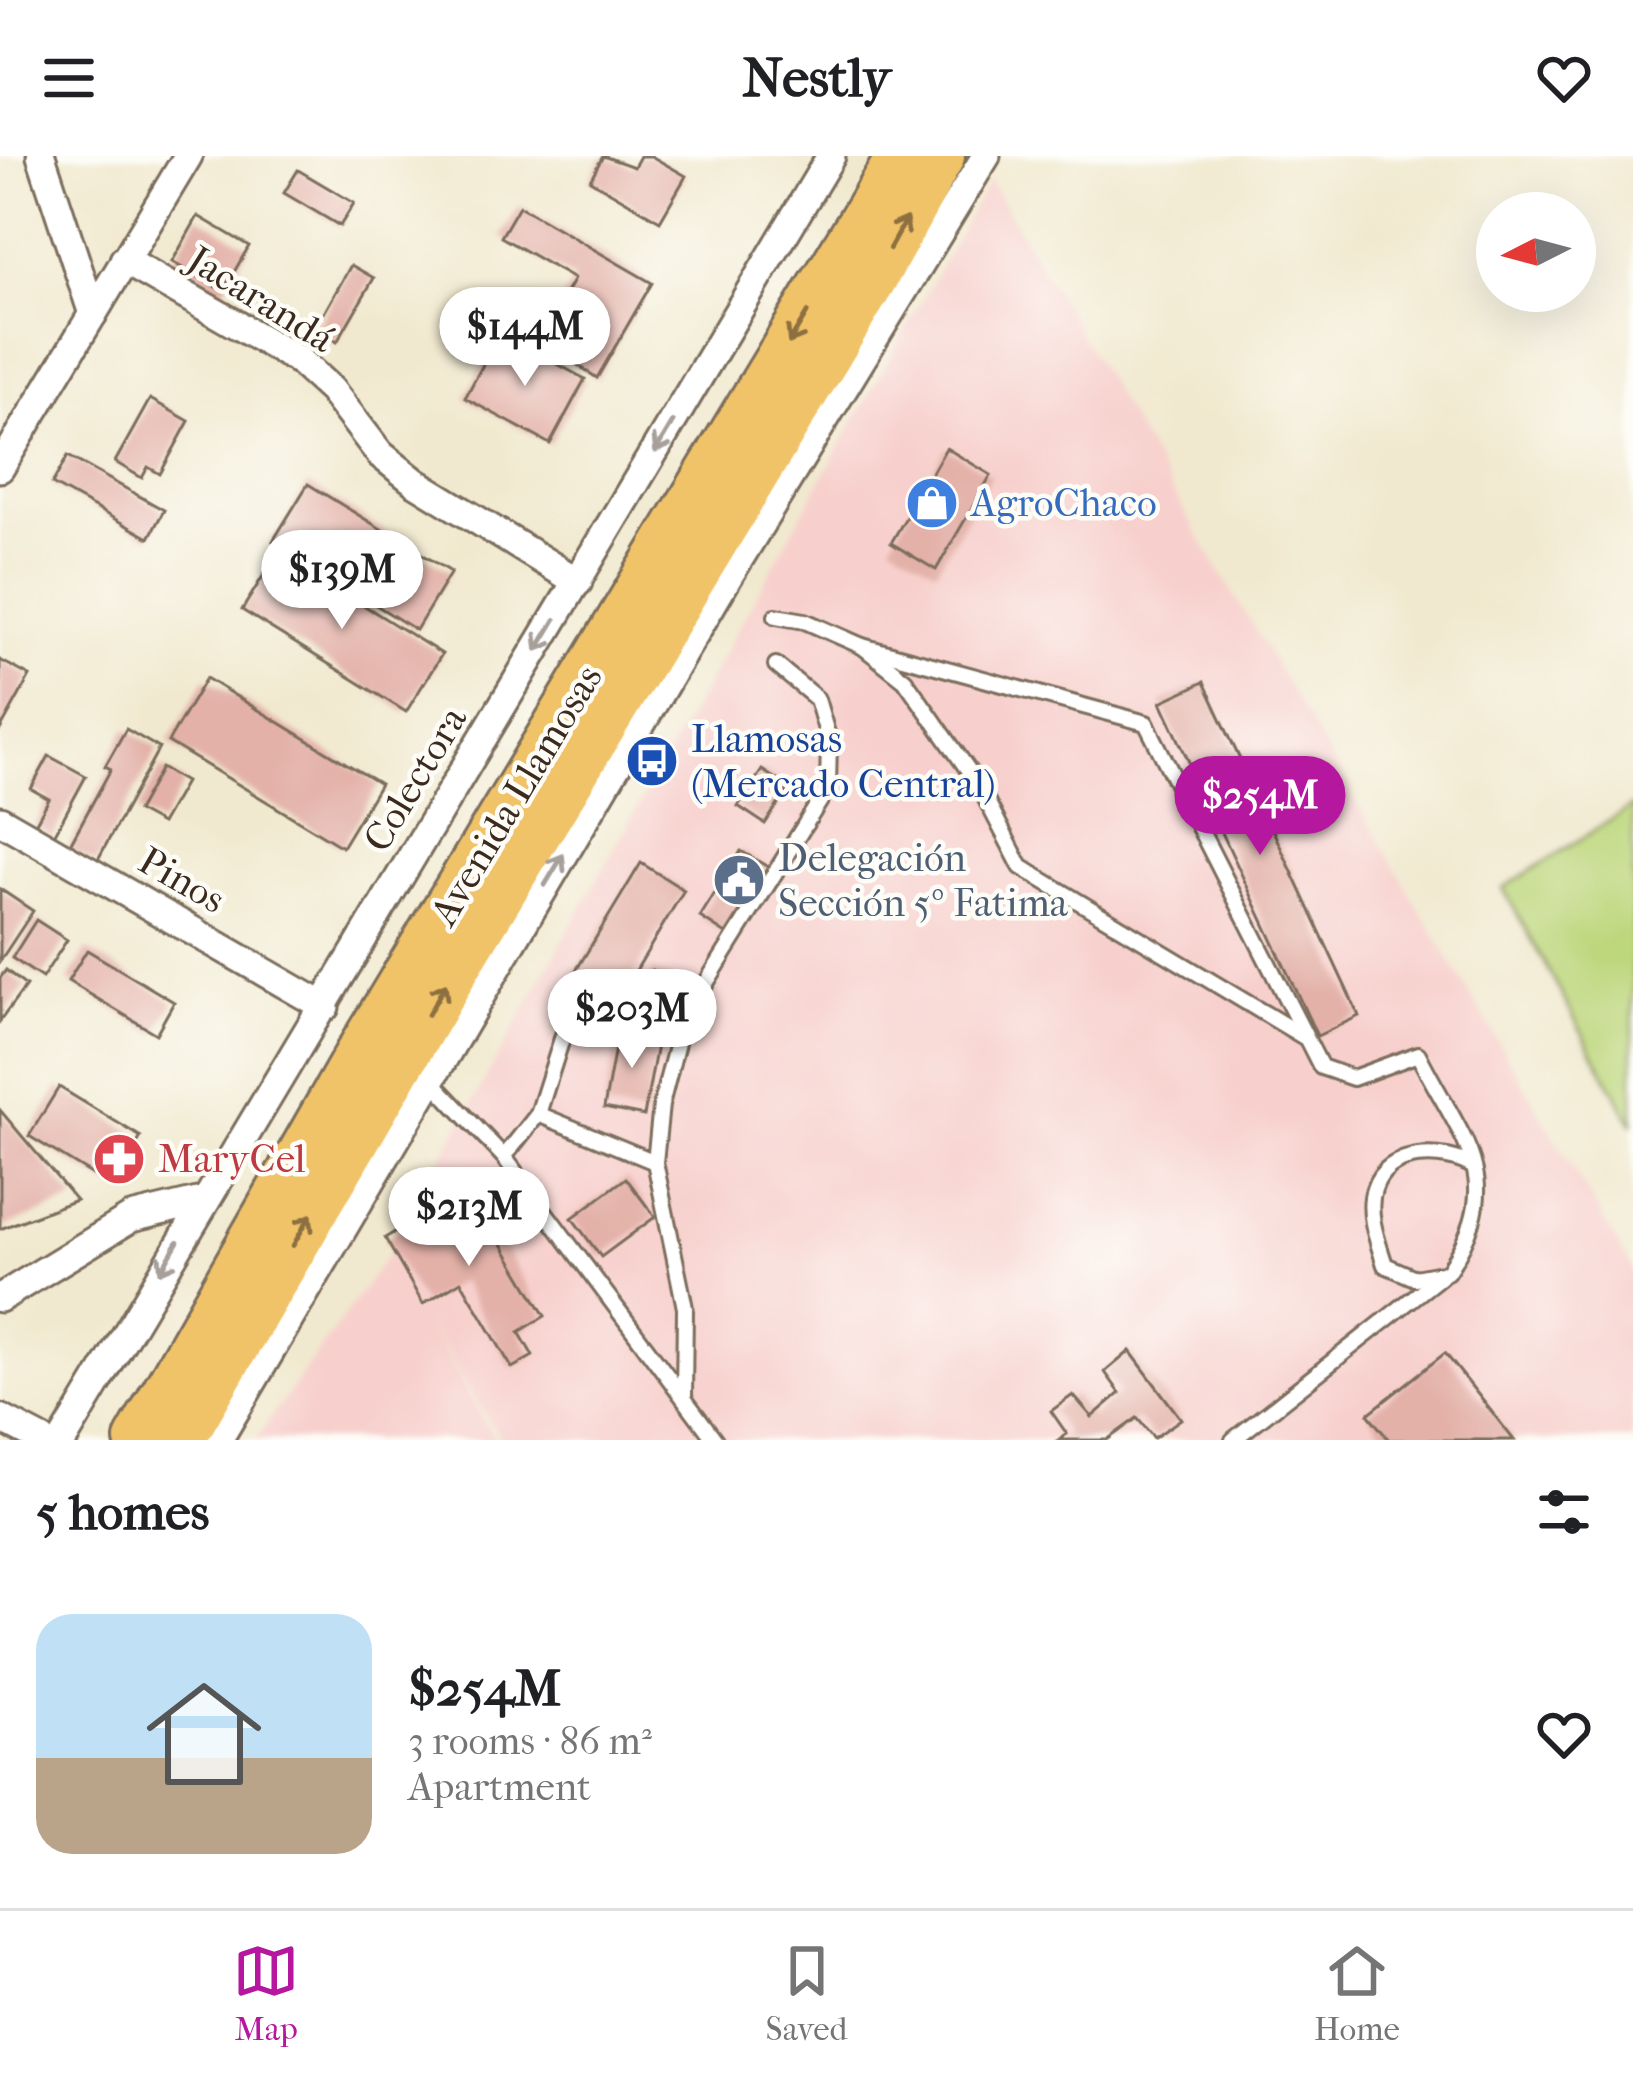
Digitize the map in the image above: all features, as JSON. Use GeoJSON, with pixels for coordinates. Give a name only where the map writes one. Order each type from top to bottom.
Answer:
{"type":"FeatureCollection","features":[{"type":"Feature","properties":{"kind":"highway","name":"Avenida Llamosas"},"geometry":{"type":"LineString","coordinates":[[180,1440],[378,1100],[902,156]]}},
{"type":"Feature","properties":{"kind":"highway","name":"Avenida Llamosas"},"geometry":{"type":"LineString","coordinates":[[139,1440],[378,1100],[715,568],[882,295],[940,156]]}},
{"type":"Feature","properties":{"kind":"street"},"geometry":{"type":"LineString","coordinates":[[41,156],[93,314]]}},
{"type":"Feature","properties":{"kind":"street"},"geometry":{"type":"LineString","coordinates":[[0,468],[188,156]]}},
{"type":"Feature","properties":{"kind":"street","name":"Colectora"},"geometry":{"type":"LineString","coordinates":[[64,1440],[202,1201],[325,1007],[831,156]]}},
{"type":"Feature","properties":{"kind":"street"},"geometry":{"type":"LineString","coordinates":[[882,295],[986,156]]}},
{"type":"Feature","properties":{"kind":"street","name":"Jacarandá"},"geometry":{"type":"LineString","coordinates":[[124,260],[298,360],[331,390],[380,454],[415,482],[578,582]]}},
{"type":"Feature","properties":{"kind":"street"},"geometry":{"type":"LineString","coordinates":[[218,1440],[378,1100],[430,1078],[715,568]]}},
{"type":"Feature","properties":{"kind":"street","name":"Pinos"},"geometry":{"type":"LineString","coordinates":[[0,820],[325,1007]]}},
{"type":"Feature","properties":{"kind":"street"},"geometry":{"type":"LineString","coordinates":[[298,1051],[378,1100]]}},
{"type":"Feature","properties":{"kind":"street"},"geometry":{"type":"LineString","coordinates":[[0,1298],[131,1218],[202,1201]]}},
{"type":"Feature","properties":{"kind":"street"},"geometry":{"type":"LineString","coordinates":[[0,1418],[42,1440]]}},
{"type":"Feature","properties":{"kind":"lane"},"geometry":{"type":"LineString","coordinates":[[776,616],[806,621],[862,646],[1146,723],[1321,1066],[1353,1078],[1418,1054],[1474,1167],[1481,1190],[1477,1216],[1447,1272],[1233,1440]]}},
{"type":"Feature","properties":{"kind":"lane"},"geometry":{"type":"LineString","coordinates":[[862,646],[904,680],[978,784],[1022,867],[1304,1037]]}},
{"type":"Feature","properties":{"kind":"lane"},"geometry":{"type":"LineString","coordinates":[[684,1398],[686,1308],[655,1162],[679,1035],[828,788],[829,740],[817,699],[776,665]]}},
{"type":"Feature","properties":{"kind":"lane"},"geometry":{"type":"LineString","coordinates":[[504,1157],[538,1114],[566,1026]]}},
{"type":"Feature","properties":{"kind":"lane"},"geometry":{"type":"LineString","coordinates":[[430,1078],[504,1157],[715,1440]]}},
{"type":"Feature","properties":{"kind":"lane"},"geometry":{"type":"LineString","coordinates":[[538,1114],[655,1162]]}},
{"type":"Feature","properties":{"kind":"lane"},"geometry":{"type":"LineString","coordinates":[[1447,1272],[1414,1278],[1385,1265],[1373,1226],[1374,1187],[1394,1163],[1432,1152],[1474,1167]]}},
{"type":"Feature","properties":{"kind":"shaded area"},"geometry":{"type":"Polygon","coordinates":[[[989,180],[1633,1270],[1633,1440],[501,1440],[425,1318],[495,1440],[255,1440],[387,1255],[989,180]]]}},
{"type":"Feature","properties":{"kind":"green space"},"geometry":{"type":"Polygon","coordinates":[[[1633,806],[1633,1125],[1503,888],[1633,806]]]}},
{"type":"Feature","properties":{"kind":"building"},"geometry":{"type":"Polygon","coordinates":[[[603,156],[634,167],[640,156],[651,156],[686,176],[660,221],[590,180],[603,156]]]}},
{"type":"Feature","properties":{"kind":"building"},"geometry":{"type":"Polygon","coordinates":[[[298,170],[354,203],[340,226],[284,193],[298,170]]]}},
{"type":"Feature","properties":{"kind":"building"},"geometry":{"type":"Polygon","coordinates":[[[519,206],[652,283],[597,378],[539,339],[574,279],[501,237],[519,206]]]}},
{"type":"Feature","properties":{"kind":"building"},"geometry":{"type":"Polygon","coordinates":[[[198,216],[249,246],[223,291],[172,262],[198,216]]]}},
{"type":"Feature","properties":{"kind":"building"},"geometry":{"type":"Polygon","coordinates":[[[351,265],[374,278],[337,342],[315,329],[351,265]]]}},
{"type":"Feature","properties":{"kind":"building"},"geometry":{"type":"Polygon","coordinates":[[[500,333],[585,379],[550,444],[465,398],[500,333]]]}},
{"type":"Feature","properties":{"kind":"building"},"geometry":{"type":"Polygon","coordinates":[[[150,399],[189,421],[160,474],[148,467],[142,478],[115,462],[150,399]]]}},
{"type":"Feature","properties":{"kind":"building"},"geometry":{"type":"Polygon","coordinates":[[[946,448],[991,475],[936,570],[891,543],[946,448]]]}},
{"type":"Feature","properties":{"kind":"building"},"geometry":{"type":"Polygon","coordinates":[[[68,456],[164,510],[149,538],[52,484],[68,456]]]}},
{"type":"Feature","properties":{"kind":"building"},"geometry":{"type":"Polygon","coordinates":[[[308,484],[451,572],[416,630],[273,541],[308,484]]]}},
{"type":"Feature","properties":{"kind":"building"},"geometry":{"type":"Polygon","coordinates":[[[278,552],[442,654],[406,712],[242,610],[278,552]]]}},
{"type":"Feature","properties":{"kind":"building"},"geometry":{"type":"Polygon","coordinates":[[[0,660],[30,676],[0,730],[0,660]]]}},
{"type":"Feature","properties":{"kind":"building"},"geometry":{"type":"Polygon","coordinates":[[[206,678],[380,784],[342,847],[168,742],[206,678]]]}},
{"type":"Feature","properties":{"kind":"building"},"geometry":{"type":"Polygon","coordinates":[[[1204,682],[1359,1016],[1317,1036],[1161,702],[1204,682]]]}},
{"type":"Feature","properties":{"kind":"building"},"geometry":{"type":"Polygon","coordinates":[[[126,729],[159,748],[96,863],[68,848],[111,769],[105,766],[126,729]]]}},
{"type":"Feature","properties":{"kind":"building"},"geometry":{"type":"Polygon","coordinates":[[[49,756],[86,776],[53,837],[34,826],[49,799],[31,789],[49,756]]]}},
{"type":"Feature","properties":{"kind":"building"},"geometry":{"type":"Polygon","coordinates":[[[161,768],[185,782],[161,824],[137,811],[161,768]]]}},
{"type":"Feature","properties":{"kind":"building"},"geometry":{"type":"Polygon","coordinates":[[[762,770],[789,788],[765,824],[738,806],[762,770]]]}},
{"type":"Feature","properties":{"kind":"building"},"geometry":{"type":"Polygon","coordinates":[[[741,851],[768,867],[726,934],[700,917],[741,851]]]}},
{"type":"Feature","properties":{"kind":"building"},"geometry":{"type":"Polygon","coordinates":[[[641,863],[684,890],[601,1029],[557,1002],[641,863]]]}},
{"type":"Feature","properties":{"kind":"building"},"geometry":{"type":"Polygon","coordinates":[[[0,889],[33,911],[0,961],[0,889]]]}},
{"type":"Feature","properties":{"kind":"building"},"geometry":{"type":"Polygon","coordinates":[[[36,920],[67,940],[42,978],[12,958],[36,920]]]}},
{"type":"Feature","properties":{"kind":"building"},"geometry":{"type":"Polygon","coordinates":[[[87,950],[174,1002],[156,1034],[68,981],[87,950]]]}},
{"type":"Feature","properties":{"kind":"building"},"geometry":{"type":"Polygon","coordinates":[[[6,970],[26,986],[0,1021],[0,978],[6,970]]]}},
{"type":"Feature","properties":{"kind":"building"},"geometry":{"type":"Polygon","coordinates":[[[652,970],[672,979],[654,1026],[633,1018],[652,970]]]}},
{"type":"Feature","properties":{"kind":"building"},"geometry":{"type":"Polygon","coordinates":[[[619,1026],[659,1034],[644,1116],[604,1108],[619,1026]]]}},
{"type":"Feature","properties":{"kind":"building"},"geometry":{"type":"Polygon","coordinates":[[[59,1087],[141,1137],[111,1186],[29,1136],[59,1087]]]}},
{"type":"Feature","properties":{"kind":"building"},"geometry":{"type":"Polygon","coordinates":[[[0,1110],[76,1200],[0,1229],[0,1110]]]}},
{"type":"Feature","properties":{"kind":"building"},"geometry":{"type":"Polygon","coordinates":[[[626,1178],[655,1217],[601,1257],[572,1218],[626,1178]]]}},
{"type":"Feature","properties":{"kind":"building"},"geometry":{"type":"Polygon","coordinates":[[[468,1187],[545,1316],[519,1332],[533,1356],[512,1368],[461,1281],[423,1304],[385,1238],[468,1187]]]}},
{"type":"Feature","properties":{"kind":"building"},"geometry":{"type":"Polygon","coordinates":[[[1130,1351],[1181,1419],[1154,1438],[1137,1418],[1107,1440],[1058,1440],[1067,1434],[1051,1411],[1073,1395],[1092,1417],[1120,1393],[1105,1372],[1130,1351]]]}},
{"type":"Feature","properties":{"kind":"building"},"geometry":{"type":"Polygon","coordinates":[[[1445,1353],[1514,1440],[1389,1440],[1368,1414],[1445,1353]]]}},
{"type":"Feature","properties":{"kind":"place","name":"AgroChaco"},"geometry":{"type":"Point","coordinates":[932,503]}},
{"type":"Feature","properties":{"kind":"place","name":"Llamosas (Mercado Central)"},"geometry":{"type":"Point","coordinates":[652,761]}},
{"type":"Feature","properties":{"kind":"place","name":"Delegación Sección 5º Fatima"},"geometry":{"type":"Point","coordinates":[739,880]}},
{"type":"Feature","properties":{"kind":"place","name":"MaryCel"},"geometry":{"type":"Point","coordinates":[119,1159]}}]}
